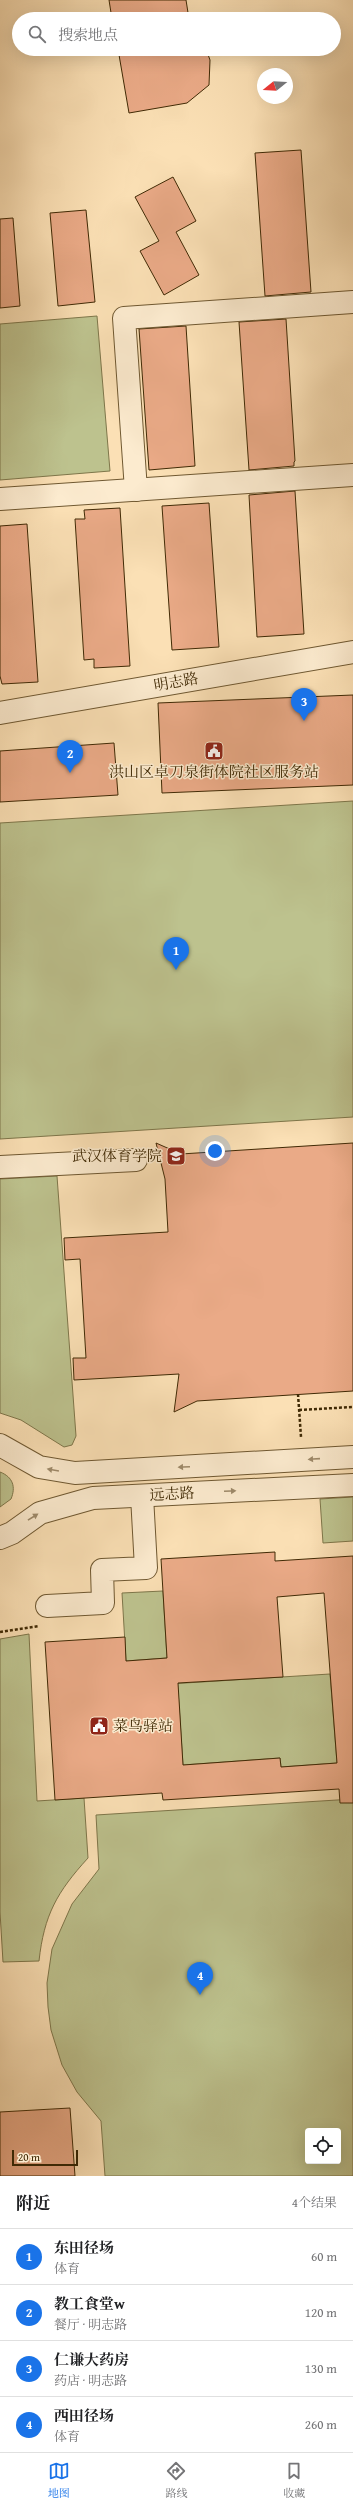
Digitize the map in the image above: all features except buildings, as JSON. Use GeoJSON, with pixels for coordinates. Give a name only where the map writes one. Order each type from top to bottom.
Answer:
{"type":"FeatureCollection","features":[{"type":"Feature","properties":{"kind":"street"},"geometry":{"type":"LineString","coordinates":[[136,490],[124,318],[353,302]]}},
{"type":"Feature","properties":{"kind":"street"},"geometry":{"type":"LineString","coordinates":[[0,499],[353,475]]}},
{"type":"Feature","properties":{"kind":"street","name":"明志路"},"geometry":{"type":"LineString","coordinates":[[0,713],[353,652]]}},
{"type":"Feature","properties":{"kind":"street"},"geometry":{"type":"LineString","coordinates":[[0,1167],[136,1160]]}},
{"type":"Feature","properties":{"kind":"street","name":"远志路"},"geometry":{"type":"LineString","coordinates":[[0,1445],[39,1467],[75,1473],[353,1457]]}},
{"type":"Feature","properties":{"kind":"street","name":"远志路"},"geometry":{"type":"LineString","coordinates":[[0,1538],[12,1533],[40,1513],[58,1506],[93,1498],[353,1485]]}},
{"type":"Feature","properties":{"kind":"street"},"geometry":{"type":"LineString","coordinates":[[46,1606],[103,1603],[102,1570],[146,1568],[142,1496]]}},
{"type":"Feature","properties":{"kind":"path"},"geometry":{"type":"LineString","coordinates":[[298,1394],[302,1460]]}},
{"type":"Feature","properties":{"kind":"path"},"geometry":{"type":"LineString","coordinates":[[299,1410],[353,1406]]}},
{"type":"Feature","properties":{"kind":"path"},"geometry":{"type":"LineString","coordinates":[[0,1632],[47,1625],[46,1606]]}},
{"type":"Feature","properties":{"kind":"green space"},"geometry":{"type":"Polygon","coordinates":[[[97,316],[110,471],[0,480],[0,324],[97,316]]]}},
{"type":"Feature","properties":{"kind":"green space"},"geometry":{"type":"Polygon","coordinates":[[[353,801],[353,1117],[0,1139],[0,823],[353,801]]]}},
{"type":"Feature","properties":{"kind":"green space"},"geometry":{"type":"Polygon","coordinates":[[[57,1176],[76,1436],[72,1445],[64,1447],[21,1420],[0,1413],[0,1179],[57,1176]]]}},
{"type":"Feature","properties":{"kind":"green space"},"geometry":{"type":"Polygon","coordinates":[[[0,1472],[11,1480],[13,1490],[11,1499],[0,1507],[0,1472]]]}},
{"type":"Feature","properties":{"kind":"green space"},"geometry":{"type":"Polygon","coordinates":[[[353,1497],[353,1541],[323,1543],[320,1499],[353,1497]]]}},
{"type":"Feature","properties":{"kind":"green space"},"geometry":{"type":"Polygon","coordinates":[[[163,1591],[167,1658],[126,1661],[122,1593],[163,1591]]]}},
{"type":"Feature","properties":{"kind":"green space"},"geometry":{"type":"Polygon","coordinates":[[[29,1634],[37,1801],[84,1798],[88,1858],[60,1893],[54,1905],[44,1930],[39,1961],[3,1962],[0,1912],[0,1639],[29,1634]]]}},
{"type":"Feature","properties":{"kind":"green space"},"geometry":{"type":"Polygon","coordinates":[[[330,1674],[337,1763],[281,1767],[280,1758],[183,1765],[178,1690],[169,1684],[330,1674]]]}},
{"type":"Feature","properties":{"kind":"green space"},"geometry":{"type":"Polygon","coordinates":[[[353,1799],[353,2176],[105,2176],[101,2121],[77,2092],[62,2065],[51,2030],[47,1983],[52,1949],[72,1904],[99,1869],[96,1815],[353,1799]]]}},
{"type":"Feature","properties":{"kind":"place","name":"仁谦大药房"},"geometry":{"type":"Point","coordinates":[304,721]}},
{"type":"Feature","properties":{"kind":"place","name":"洪山区卓刀泉街体院社区服务站"},"geometry":{"type":"Point","coordinates":[214,751]}},
{"type":"Feature","properties":{"kind":"place","name":"教工食堂w"},"geometry":{"type":"Point","coordinates":[70,773]}},
{"type":"Feature","properties":{"kind":"place","name":"东田径场"},"geometry":{"type":"Point","coordinates":[176,970]}},
{"type":"Feature","properties":{"kind":"place","name":"武汉体育学院"},"geometry":{"type":"Point","coordinates":[176,1156]}},
{"type":"Feature","properties":{"kind":"place","name":"菜鸟驿站"},"geometry":{"type":"Point","coordinates":[99,1726]}},
{"type":"Feature","properties":{"kind":"place","name":"西田径场"},"geometry":{"type":"Point","coordinates":[200,1995]}}]}
